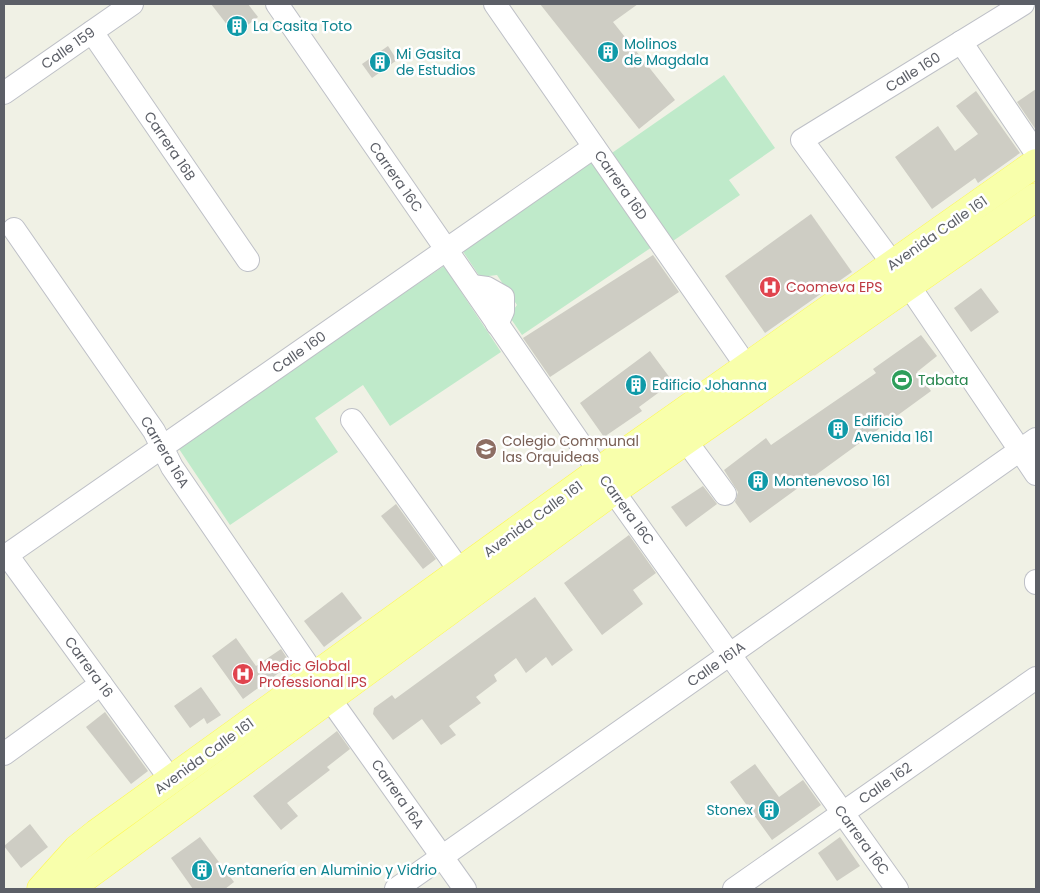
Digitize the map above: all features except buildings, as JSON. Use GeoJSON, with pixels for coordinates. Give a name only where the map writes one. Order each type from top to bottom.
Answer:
{"type":"FeatureCollection","features":[{"type":"Feature","properties":{"kind":"main road","name":"Avenida Calle 161"},"geometry":{"type":"LineString","coordinates":[[69,889],[330,699],[747,367],[1036,163]]}},
{"type":"Feature","properties":{"kind":"main road","name":"Avenida Calle 161"},"geometry":{"type":"LineString","coordinates":[[41,889],[78,849],[460,571],[606,481],[686,441],[1036,197]]}},
{"type":"Feature","properties":{"kind":"street","name":"Calle 159"},"geometry":{"type":"LineString","coordinates":[[4,93],[132,4]]}},
{"type":"Feature","properties":{"kind":"street","name":"Carrera 16C"},"geometry":{"type":"LineString","coordinates":[[277,4],[606,481],[897,889]]}},
{"type":"Feature","properties":{"kind":"street","name":"Carrera 16D"},"geometry":{"type":"LineString","coordinates":[[495,4],[747,367]]}},
{"type":"Feature","properties":{"kind":"street","name":"Calle 160"},"geometry":{"type":"LineString","coordinates":[[893,264],[802,140],[1023,4]]}},
{"type":"Feature","properties":{"kind":"street","name":"Carrera 16B"},"geometry":{"type":"LineString","coordinates":[[92,32],[248,260]]}},
{"type":"Feature","properties":{"kind":"street"},"geometry":{"type":"LineString","coordinates":[[961,42],[1036,153]]}},
{"type":"Feature","properties":{"kind":"street","name":"Calle 160"},"geometry":{"type":"LineString","coordinates":[[5,556],[594,147]]}},
{"type":"Feature","properties":{"kind":"street","name":"Carrera 16A"},"geometry":{"type":"LineString","coordinates":[[14,229],[154,431],[172,467],[315,676]]}},
{"type":"Feature","properties":{"kind":"street"},"geometry":{"type":"LineString","coordinates":[[909,286],[1028,445],[1036,474]]}},
{"type":"Feature","properties":{"kind":"street"},"geometry":{"type":"LineString","coordinates":[[352,420],[460,571]]}},
{"type":"Feature","properties":{"kind":"street"},"geometry":{"type":"LineString","coordinates":[[686,441],[725,494]]}},
{"type":"Feature","properties":{"kind":"street","name":"Calle 161A"},"geometry":{"type":"LineString","coordinates":[[396,889],[1028,445]]}},
{"type":"Feature","properties":{"kind":"street","name":"Carrera 16"},"geometry":{"type":"LineString","coordinates":[[5,556],[171,780]]}},
{"type":"Feature","properties":{"kind":"street","name":"Calle 162"},"geometry":{"type":"LineString","coordinates":[[734,889],[1036,678]]}},
{"type":"Feature","properties":{"kind":"street"},"geometry":{"type":"LineString","coordinates":[[4,754],[101,684]]}},
{"type":"Feature","properties":{"kind":"street","name":"Carrera 16A"},"geometry":{"type":"LineString","coordinates":[[330,699],[465,889]]}},
{"type":"Feature","properties":{"kind":"green space"},"geometry":{"type":"Polygon","coordinates":[[[724,75],[775,148],[729,180],[740,195],[670,243],[609,155],[724,75]]]}},
{"type":"Feature","properties":{"kind":"green space"},"geometry":{"type":"Polygon","coordinates":[[[594,161],[652,247],[522,335],[509,316],[517,305],[497,275],[480,277],[462,250],[594,161]]]}},
{"type":"Feature","properties":{"kind":"green space"},"geometry":{"type":"Polygon","coordinates":[[[444,266],[501,352],[390,426],[363,385],[315,418],[338,452],[230,525],[177,446],[444,266]]]}},
{"type":"Feature","properties":{"kind":"place","name":"La Casita Toto"},"geometry":{"type":"Point","coordinates":[237,26]}},
{"type":"Feature","properties":{"kind":"place","name":"Molinos de Magdala"},"geometry":{"type":"Point","coordinates":[608,52]}},
{"type":"Feature","properties":{"kind":"place","name":"Mi Gasita de Estudios"},"geometry":{"type":"Point","coordinates":[380,62]}},
{"type":"Feature","properties":{"kind":"place","name":"Coomeva EPS"},"geometry":{"type":"Point","coordinates":[770,287]}},
{"type":"Feature","properties":{"kind":"place","name":"Tabata"},"geometry":{"type":"Point","coordinates":[902,380]}},
{"type":"Feature","properties":{"kind":"place","name":"Edificio Johanna"},"geometry":{"type":"Point","coordinates":[636,385]}},
{"type":"Feature","properties":{"kind":"place","name":"Edificio Avenida 161"},"geometry":{"type":"Point","coordinates":[838,429]}},
{"type":"Feature","properties":{"kind":"place","name":"Colegio Communal las Orquideas"},"geometry":{"type":"Point","coordinates":[486,449]}},
{"type":"Feature","properties":{"kind":"place","name":"Montenevoso 161"},"geometry":{"type":"Point","coordinates":[758,481]}},
{"type":"Feature","properties":{"kind":"place","name":"Medic Global Professional IPS"},"geometry":{"type":"Point","coordinates":[243,674]}},
{"type":"Feature","properties":{"kind":"place","name":"Stonex"},"geometry":{"type":"Point","coordinates":[769,810]}},
{"type":"Feature","properties":{"kind":"place","name":"Ventanería en Aluminio y Vidrio"},"geometry":{"type":"Point","coordinates":[202,870]}}]}
